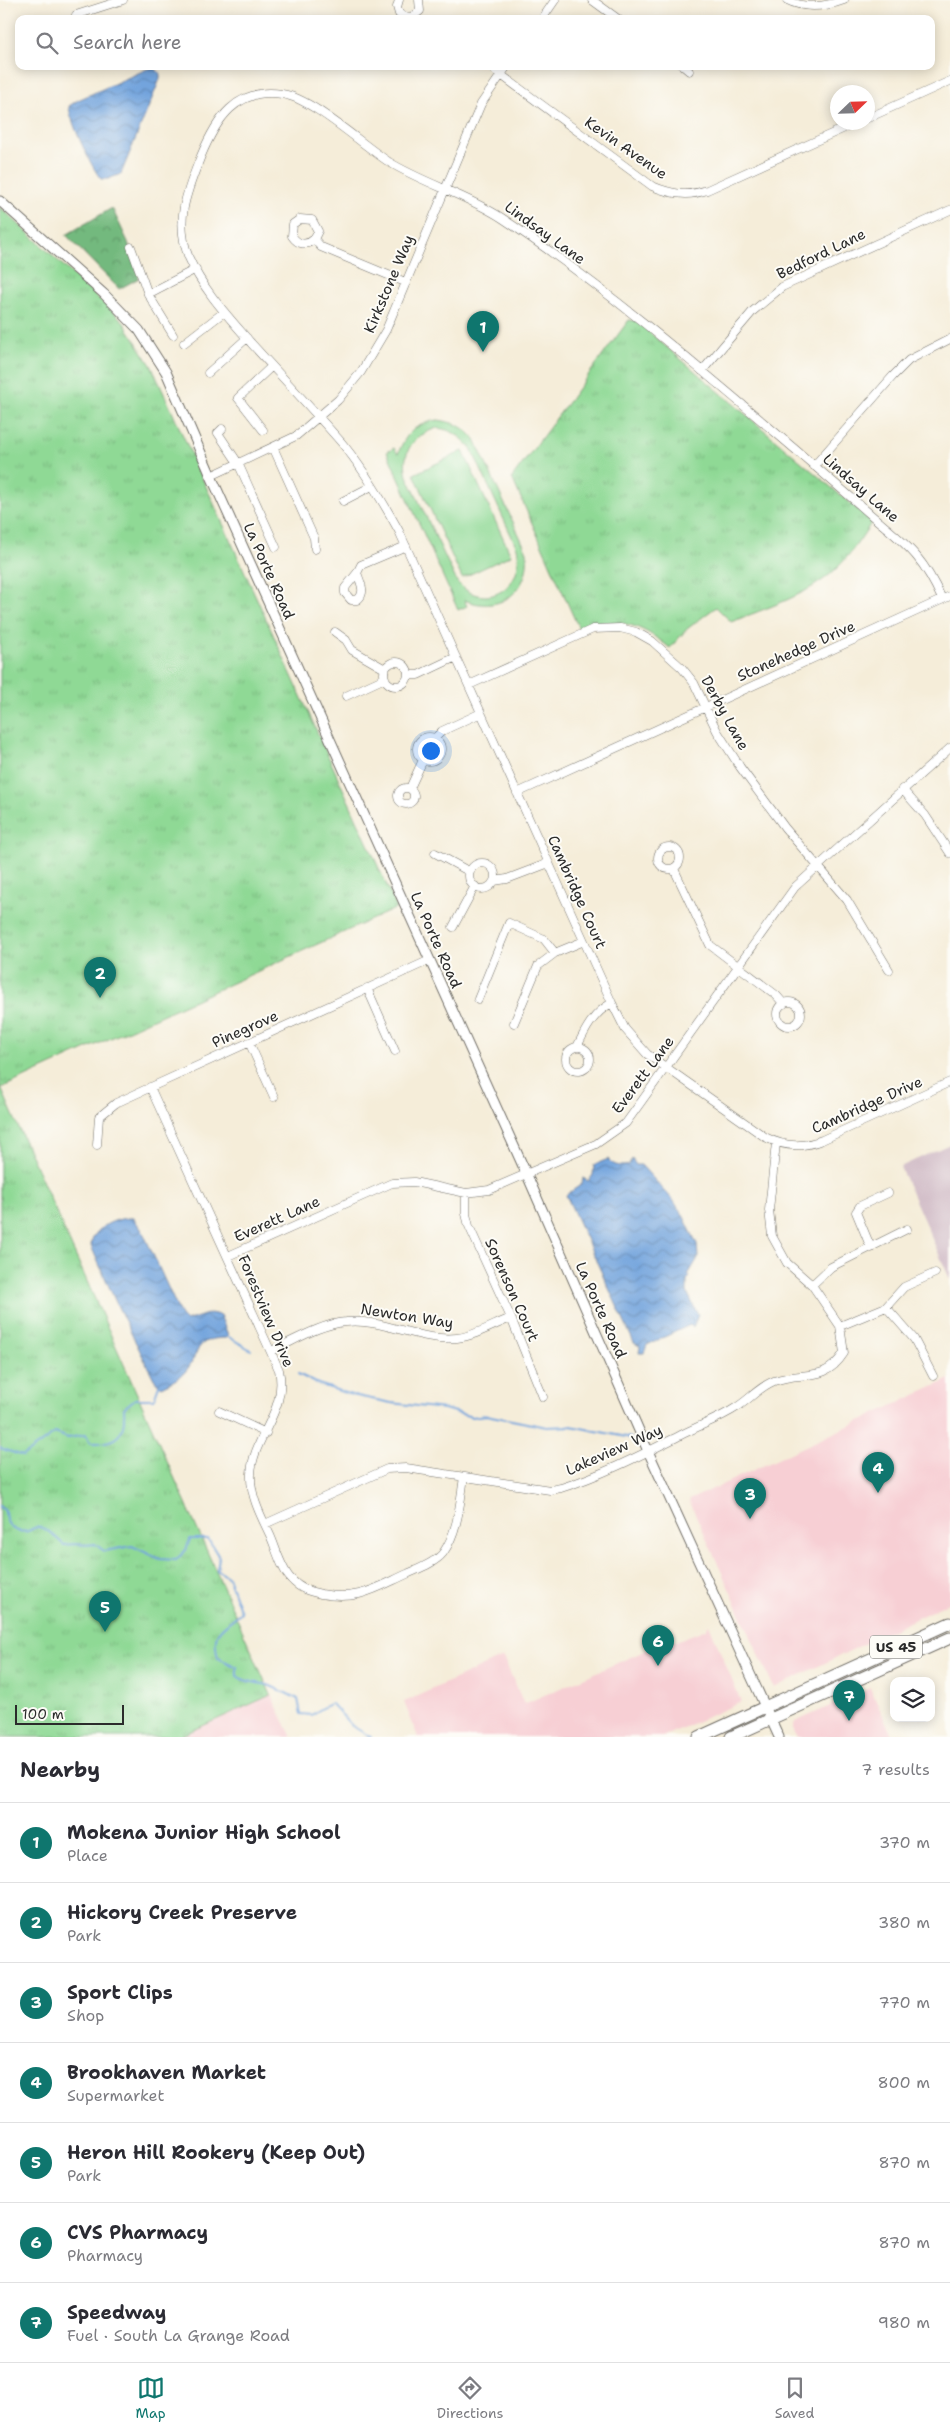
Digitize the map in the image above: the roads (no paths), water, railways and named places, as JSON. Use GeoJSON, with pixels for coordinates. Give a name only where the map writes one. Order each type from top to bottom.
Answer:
{"type":"FeatureCollection","features":[{"type":"Feature","properties":{"kind":"main road","name":"US 45"},"geometry":{"type":"LineString","coordinates":[[699,1737],[950,1622]]}},
{"type":"Feature","properties":{"kind":"main road","name":"US 45"},"geometry":{"type":"LineString","coordinates":[[731,1737],[950,1638]]}},
{"type":"Feature","properties":{"kind":"street"},"geometry":{"type":"LineString","coordinates":[[76,15],[123,0]]}},
{"type":"Feature","properties":{"kind":"street"},"geometry":{"type":"LineString","coordinates":[[398,0],[396,7],[401,15]]}},
{"type":"Feature","properties":{"kind":"street"},"geometry":{"type":"LineString","coordinates":[[418,0],[421,7],[420,15]]}},
{"type":"Feature","properties":{"kind":"street"},"geometry":{"type":"LineString","coordinates":[[545,15],[555,0]]}},
{"type":"Feature","properties":{"kind":"street"},"geometry":{"type":"LineString","coordinates":[[592,0],[613,15]]}},
{"type":"Feature","properties":{"kind":"street"},"geometry":{"type":"LineString","coordinates":[[787,0],[811,6],[821,6],[844,0]]}},
{"type":"Feature","properties":{"kind":"street","name":"Kevin Avenue"},"geometry":{"type":"LineString","coordinates":[[494,70],[652,186],[675,193],[694,194],[707,190],[840,130]]}},
{"type":"Feature","properties":{"kind":"street","name":"Kirkstone Way"},"geometry":{"type":"LineString","coordinates":[[211,476],[296,436],[349,388],[374,353],[481,104],[504,70]]}},
{"type":"Feature","properties":{"kind":"street"},"geometry":{"type":"LineString","coordinates":[[875,115],[950,81]]}},
{"type":"Feature","properties":{"kind":"street","name":"Lindsay Lane"},"geometry":{"type":"LineString","coordinates":[[201,280],[189,256],[182,234],[181,213],[186,192],[213,128],[224,113],[249,97],[271,93],[300,99],[410,175],[445,189],[500,217],[622,305],[814,466],[915,554],[946,598]]}},
{"type":"Feature","properties":{"kind":"street","name":"La Porte Road"},"geometry":{"type":"LineString","coordinates":[[0,201],[104,294],[139,330],[166,372],[211,476],[527,1175],[648,1451],[779,1737]]}},
{"type":"Feature","properties":{"kind":"street","name":"Bedford Lane"},"geometry":{"type":"LineString","coordinates":[[702,371],[754,311],[782,287],[950,210]]}},
{"type":"Feature","properties":{"kind":"street"},"geometry":{"type":"LineString","coordinates":[[314,239],[321,247],[405,282]]}},
{"type":"Feature","properties":{"kind":"street"},"geometry":{"type":"LineString","coordinates":[[131,247],[148,294],[173,335]]}},
{"type":"Feature","properties":{"kind":"street"},"geometry":{"type":"LineString","coordinates":[[148,294],[196,269]]}},
{"type":"Feature","properties":{"kind":"street","name":"Cambridge Court"},"geometry":{"type":"LineString","coordinates":[[201,280],[224,312],[345,447],[372,486],[406,546],[612,1003],[631,1037],[647,1054],[666,1068]]}},
{"type":"Feature","properties":{"kind":"street"},"geometry":{"type":"LineString","coordinates":[[184,343],[224,312]]}},
{"type":"Feature","properties":{"kind":"street"},"geometry":{"type":"LineString","coordinates":[[208,373],[247,338]]}},
{"type":"Feature","properties":{"kind":"street"},"geometry":{"type":"LineString","coordinates":[[814,466],[909,360],[950,339]]}},
{"type":"Feature","properties":{"kind":"street"},"geometry":{"type":"LineString","coordinates":[[263,430],[238,398],[272,366]]}},
{"type":"Feature","properties":{"kind":"street"},"geometry":{"type":"LineString","coordinates":[[222,429],[218,432],[238,463],[276,547]]}},
{"type":"Feature","properties":{"kind":"street"},"geometry":{"type":"LineString","coordinates":[[273,447],[314,538],[315,549]]}},
{"type":"Feature","properties":{"kind":"street"},"geometry":{"type":"LineString","coordinates":[[343,501],[372,486]]}},
{"type":"Feature","properties":{"kind":"street"},"geometry":{"type":"LineString","coordinates":[[357,573],[361,565],[406,546]]}},
{"type":"Feature","properties":{"kind":"street","name":"Stonehedge Drive"},"geometry":{"type":"LineString","coordinates":[[517,793],[946,598]]}},
{"type":"Feature","properties":{"kind":"street","name":"Derby Lane"},"geometry":{"type":"LineString","coordinates":[[469,685],[588,631],[620,628],[644,636],[674,660],[694,683],[717,731],[740,767],[785,828],[847,900],[889,970]]}},
{"type":"Feature","properties":{"kind":"street"},"geometry":{"type":"LineString","coordinates":[[335,632],[346,640],[352,650],[386,669]]}},
{"type":"Feature","properties":{"kind":"street"},"geometry":{"type":"LineString","coordinates":[[408,675],[418,675],[456,657]]}},
{"type":"Feature","properties":{"kind":"street"},"geometry":{"type":"LineString","coordinates":[[392,663],[405,666],[408,675],[400,686],[391,685],[385,678],[386,669],[392,663]]}},
{"type":"Feature","properties":{"kind":"street"},"geometry":{"type":"LineString","coordinates":[[346,696],[385,678]]}},
{"type":"Feature","properties":{"kind":"street"},"geometry":{"type":"LineString","coordinates":[[435,738],[441,746],[440,755],[433,761],[423,760],[417,753],[418,744],[425,738],[435,738],[442,731],[481,713]]}},
{"type":"Feature","properties":{"kind":"street","name":"Everett Lane"},"geometry":{"type":"LineString","coordinates":[[228,1256],[392,1183],[414,1182],[466,1193],[489,1190],[596,1144],[626,1123],[782,904],[817,866],[902,788],[950,748]]}},
{"type":"Feature","properties":{"kind":"street"},"geometry":{"type":"LineString","coordinates":[[410,788],[423,760]]}},
{"type":"Feature","properties":{"kind":"street"},"geometry":{"type":"LineString","coordinates":[[902,788],[925,815],[950,853]]}},
{"type":"Feature","properties":{"kind":"street"},"geometry":{"type":"LineString","coordinates":[[435,852],[470,872]]}},
{"type":"Feature","properties":{"kind":"street"},"geometry":{"type":"LineString","coordinates":[[494,881],[494,871],[487,864],[477,864],[470,872],[470,880],[475,886],[486,888],[494,881],[507,879],[549,863]]}},
{"type":"Feature","properties":{"kind":"street"},"geometry":{"type":"LineString","coordinates":[[674,869],[710,945],[776,995],[784,1004]]}},
{"type":"Feature","properties":{"kind":"street"},"geometry":{"type":"LineString","coordinates":[[453,926],[475,886]]}},
{"type":"Feature","properties":{"kind":"street"},"geometry":{"type":"LineString","coordinates":[[478,999],[509,923],[544,939],[555,953]]}},
{"type":"Feature","properties":{"kind":"street"},"geometry":{"type":"LineString","coordinates":[[514,1023],[538,966],[555,953],[584,940]]}},
{"type":"Feature","properties":{"kind":"street","name":"Pinegrove"},"geometry":{"type":"LineString","coordinates":[[97,1145],[99,1117],[105,1111],[150,1087],[430,960]]}},
{"type":"Feature","properties":{"kind":"street"},"geometry":{"type":"LineString","coordinates":[[367,988],[395,1051]]}},
{"type":"Feature","properties":{"kind":"street"},"geometry":{"type":"LineString","coordinates":[[577,1047],[584,1031],[599,1012],[612,1003]]}},
{"type":"Feature","properties":{"kind":"street"},"geometry":{"type":"LineString","coordinates":[[248,1042],[274,1098]]}},
{"type":"Feature","properties":{"kind":"street","name":"Cambridge Drive"},"geometry":{"type":"LineString","coordinates":[[666,1068],[765,1138],[776,1143],[791,1146],[812,1144],[950,1082]]}},
{"type":"Feature","properties":{"kind":"street","name":"Forestview Drive"},"geometry":{"type":"LineString","coordinates":[[150,1087],[279,1370],[281,1389],[278,1404],[256,1454],[251,1472],[253,1496],[290,1578],[304,1590],[340,1597],[355,1596],[427,1565],[442,1555],[454,1531],[464,1477]]}},
{"type":"Feature","properties":{"kind":"street"},"geometry":{"type":"LineString","coordinates":[[776,1143],[769,1210],[772,1236],[787,1263],[812,1285],[840,1326],[886,1307],[904,1287],[935,1274]]}},
{"type":"Feature","properties":{"kind":"street","name":"Sorenson Court"},"geometry":{"type":"LineString","coordinates":[[466,1193],[466,1214],[469,1226],[511,1318],[543,1397]]}},
{"type":"Feature","properties":{"kind":"street"},"geometry":{"type":"LineString","coordinates":[[871,1248],[856,1212],[860,1206],[888,1193]]}},
{"type":"Feature","properties":{"kind":"street"},"geometry":{"type":"LineString","coordinates":[[812,1285],[832,1267],[908,1229]]}},
{"type":"Feature","properties":{"kind":"street"},"geometry":{"type":"LineString","coordinates":[[886,1307],[914,1340],[933,1376]]}},
{"type":"Feature","properties":{"kind":"street","name":"Newton Way"},"geometry":{"type":"LineString","coordinates":[[271,1352],[327,1326],[343,1322],[365,1323],[450,1338],[473,1334],[511,1318]]}},
{"type":"Feature","properties":{"kind":"street","name":"Lakeview Way"},"geometry":{"type":"LineString","coordinates":[[264,1524],[387,1469],[406,1468],[550,1490],[562,1488],[648,1451],[738,1407],[759,1389],[774,1382],[788,1377],[823,1373],[836,1365],[844,1353],[840,1326]]}},
{"type":"Feature","properties":{"kind":"street"},"geometry":{"type":"LineString","coordinates":[[219,1411],[266,1433]]}},
{"type":"Feature","properties":{"kind":"water"},"geometry":{"type":"Polygon","coordinates":[[[145,70],[157,70],[160,73],[160,79],[121,174],[108,179],[101,179],[97,174],[73,121],[69,106],[78,100],[145,70]]]}},
{"type":"Feature","properties":{"kind":"water"},"geometry":{"type":"Polygon","coordinates":[[[608,1159],[612,1163],[623,1166],[629,1165],[632,1159],[636,1165],[641,1165],[673,1200],[684,1217],[697,1244],[698,1258],[687,1280],[687,1292],[698,1315],[693,1327],[690,1325],[647,1345],[644,1353],[639,1353],[640,1346],[634,1343],[566,1195],[582,1184],[583,1178],[588,1181],[593,1175],[594,1165],[608,1159]]]}},
{"type":"Feature","properties":{"kind":"water"},"geometry":{"type":"Polygon","coordinates":[[[133,1218],[142,1230],[181,1316],[186,1321],[210,1313],[220,1315],[228,1335],[227,1338],[208,1341],[203,1344],[185,1372],[177,1379],[161,1387],[154,1379],[118,1307],[91,1246],[96,1234],[106,1225],[119,1219],[133,1218]]]}},
{"type":"Feature","properties":{"kind":"waterway"},"geometry":{"type":"LineString","coordinates":[[227,1336],[251,1350]]}},
{"type":"Feature","properties":{"kind":"waterway"},"geometry":{"type":"LineString","coordinates":[[298,1374],[318,1384],[352,1395],[391,1403],[444,1409],[472,1417],[486,1415],[547,1427],[571,1426],[631,1438]]}},
{"type":"Feature","properties":{"kind":"waterway"},"geometry":{"type":"LineString","coordinates":[[0,1448],[23,1456],[55,1433],[68,1438],[85,1435],[91,1443],[108,1442],[122,1431],[124,1408],[135,1399],[154,1399],[159,1385]]}},
{"type":"Feature","properties":{"kind":"waterway"},"geometry":{"type":"LineString","coordinates":[[0,1506],[5,1511],[8,1524],[14,1529],[23,1532],[39,1527],[49,1532],[64,1545],[95,1544],[104,1551],[132,1546],[160,1559],[176,1560],[186,1550],[190,1539],[208,1539],[219,1557],[217,1570],[228,1577],[241,1612],[219,1631],[216,1641],[218,1658],[237,1667],[237,1676],[240,1678],[268,1685],[298,1699],[301,1714],[311,1715],[331,1703],[352,1726],[371,1737]]}},
{"type":"Feature","properties":{"kind":"place","name":"Mokena Junior High School"},"geometry":{"type":"Point","coordinates":[483,352]}},
{"type":"Feature","properties":{"kind":"place","name":"Hickory Creek Preserve"},"geometry":{"type":"Point","coordinates":[100,998]}},
{"type":"Feature","properties":{"kind":"place","name":"Brookhaven Market"},"geometry":{"type":"Point","coordinates":[878,1493]}},
{"type":"Feature","properties":{"kind":"place","name":"Sport Clips"},"geometry":{"type":"Point","coordinates":[750,1519]}},
{"type":"Feature","properties":{"kind":"place","name":"Heron Hill Rookery (Keep Out)"},"geometry":{"type":"Point","coordinates":[105,1632]}},
{"type":"Feature","properties":{"kind":"place","name":"CVS Pharmacy"},"geometry":{"type":"Point","coordinates":[658,1666]}},
{"type":"Feature","properties":{"kind":"place","name":"Speedway"},"geometry":{"type":"Point","coordinates":[849,1721]}}]}
